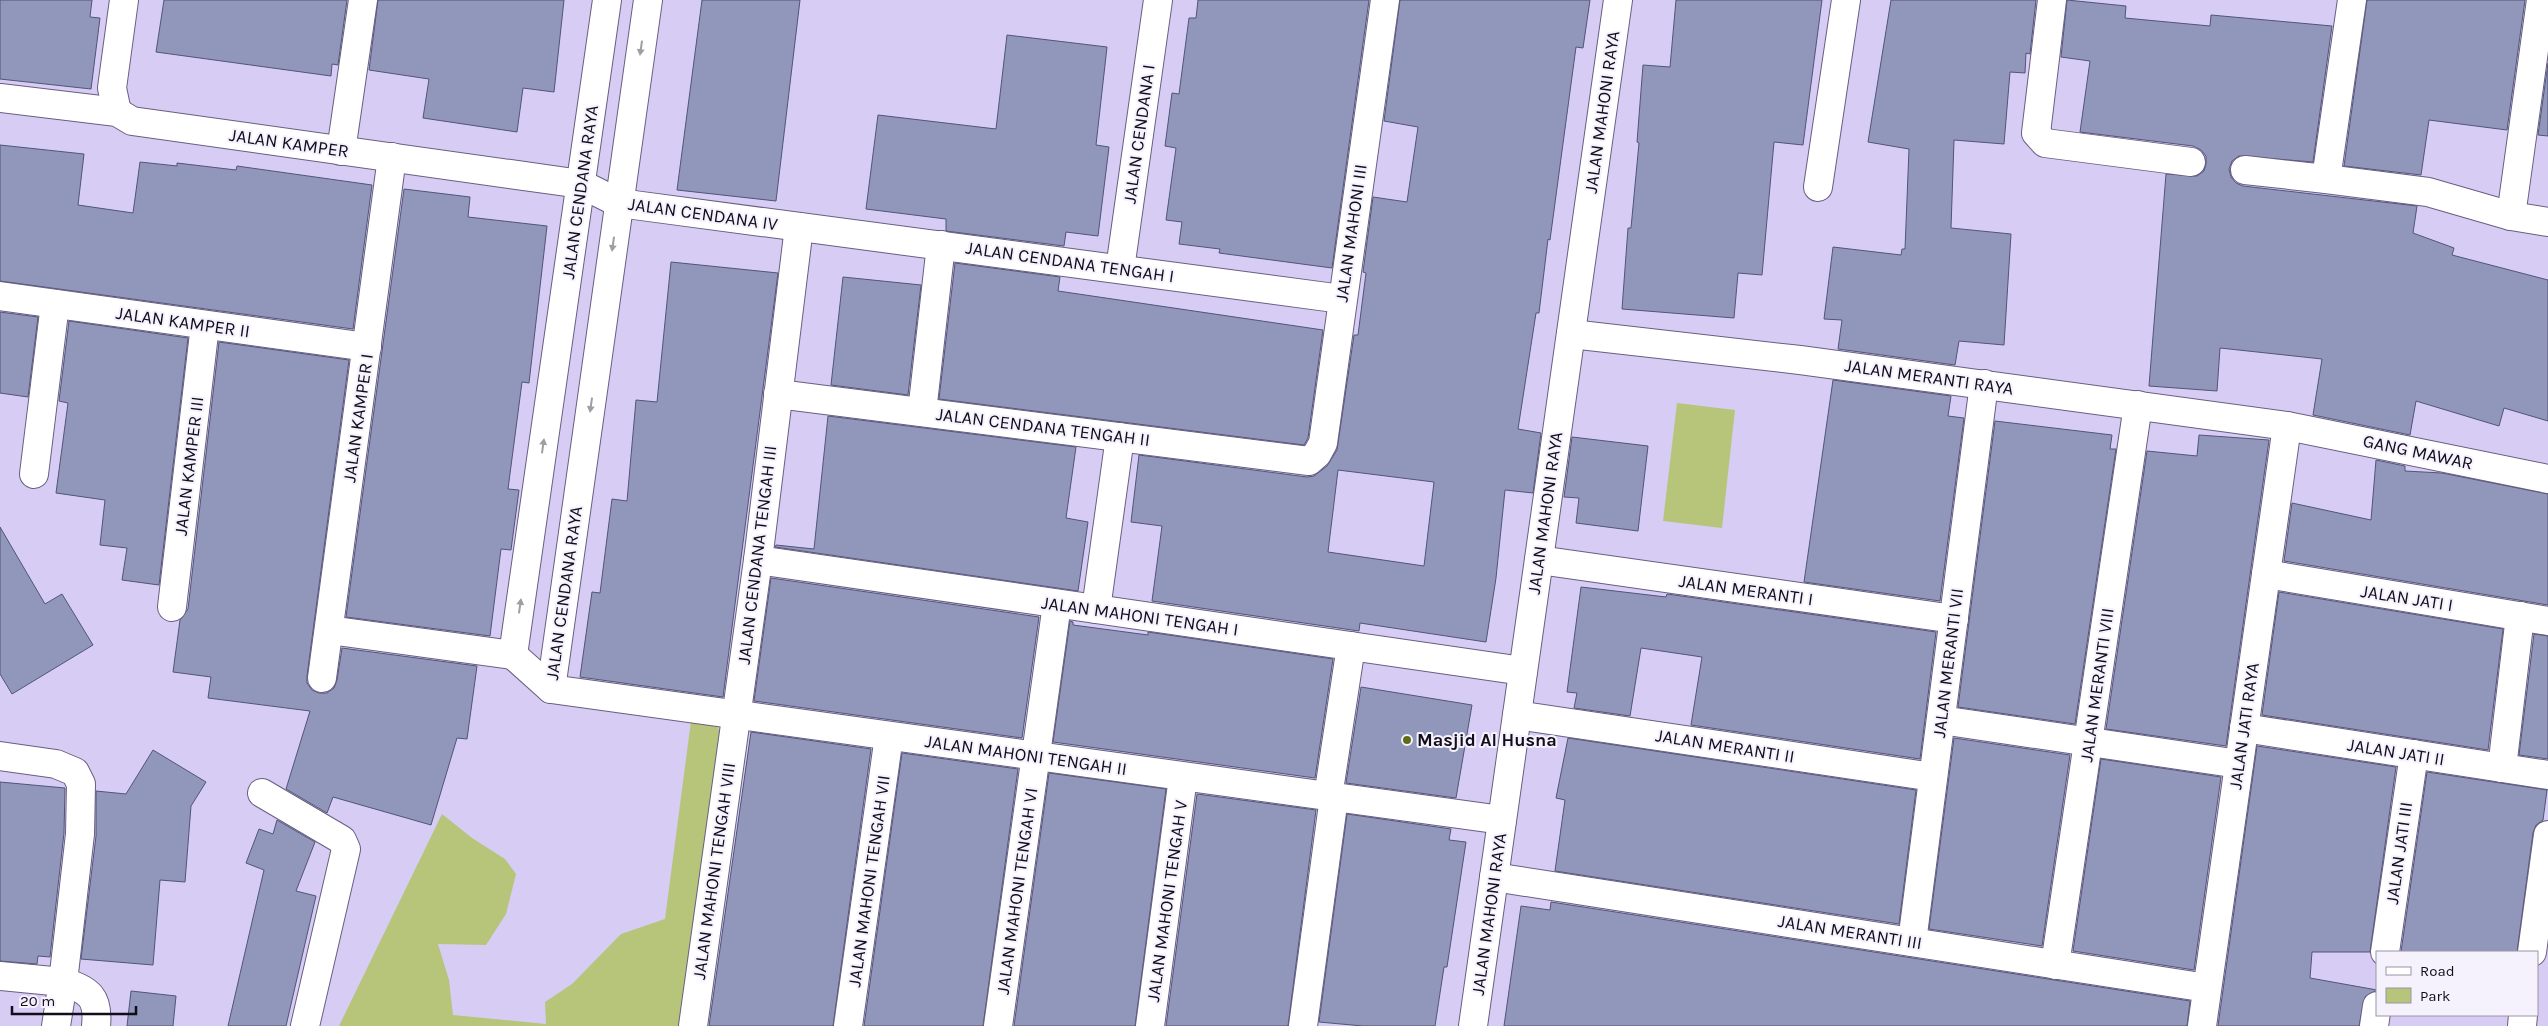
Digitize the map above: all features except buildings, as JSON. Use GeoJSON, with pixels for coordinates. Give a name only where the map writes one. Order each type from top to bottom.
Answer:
{"type":"FeatureCollection","features":[{"type":"Feature","properties":{"kind":"street"},"geometry":{"type":"LineString","coordinates":[[117,112],[112,88],[124,0]]}},
{"type":"Feature","properties":{"kind":"street"},"geometry":{"type":"LineString","coordinates":[[341,151],[363,0]]}},
{"type":"Feature","properties":{"kind":"street","name":"JALAN CENDANA RAYA"},"geometry":{"type":"LineString","coordinates":[[551,689],[513,655],[607,0]]}},
{"type":"Feature","properties":{"kind":"street","name":"JALAN CENDANA RAYA"},"geometry":{"type":"LineString","coordinates":[[551,689],[648,0]]}},
{"type":"Feature","properties":{"kind":"street","name":"JALAN CENDANA I"},"geometry":{"type":"LineString","coordinates":[[1120,268],[1158,0]]}},
{"type":"Feature","properties":{"kind":"street","name":"JALAN MAHONI III"},"geometry":{"type":"LineString","coordinates":[[1309,461],[1317,454],[1323,443],[1385,0]]}},
{"type":"Feature","properties":{"kind":"street","name":"JALAN MAHONI RAYA"},"geometry":{"type":"LineString","coordinates":[[1473,1026],[1618,0]]}},
{"type":"Feature","properties":{"kind":"street"},"geometry":{"type":"LineString","coordinates":[[1818,187],[1846,0]]}},
{"type":"Feature","properties":{"kind":"street"},"geometry":{"type":"LineString","coordinates":[[2052,0],[2036,134],[2044,143],[2190,162]]}},
{"type":"Feature","properties":{"kind":"street"},"geometry":{"type":"LineString","coordinates":[[2326,179],[2352,0]]}},
{"type":"Feature","properties":{"kind":"street"},"geometry":{"type":"LineString","coordinates":[[2511,216],[2541,0]]}},
{"type":"Feature","properties":{"kind":"street","name":"JALAN KAMPER"},"geometry":{"type":"LineString","coordinates":[[0,98],[117,112],[132,121],[581,184]]}},
{"type":"Feature","properties":{"kind":"street","name":"JALAN KAMPER I"},"geometry":{"type":"LineString","coordinates":[[322,678],[392,158]]}},
{"type":"Feature","properties":{"kind":"street"},"geometry":{"type":"LineString","coordinates":[[2245,170],[2428,192],[2511,216],[2548,222]]}},
{"type":"Feature","properties":{"kind":"street","name":"JALAN CENDANA IV"},"geometry":{"type":"LineString","coordinates":[[581,184],[619,203],[799,227]]}},
{"type":"Feature","properties":{"kind":"street","name":"JALAN CENDANA TENGAH I"},"geometry":{"type":"LineString","coordinates":[[799,227],[1120,268],[1342,299]]}},
{"type":"Feature","properties":{"kind":"street","name":"JALAN CENDANA TENGAH III"},"geometry":{"type":"LineString","coordinates":[[736,716],[758,560],[799,227]]}},
{"type":"Feature","properties":{"kind":"street"},"geometry":{"type":"LineString","coordinates":[[922,412],[941,245]]}},
{"type":"Feature","properties":{"kind":"street","name":"JALAN KAMPER II"},"geometry":{"type":"LineString","coordinates":[[0,296],[367,347]]}},
{"type":"Feature","properties":{"kind":"street"},"geometry":{"type":"LineString","coordinates":[[34,474],[55,304]]}},
{"type":"Feature","properties":{"kind":"street","name":"JALAN KAMPER III"},"geometry":{"type":"LineString","coordinates":[[172,607],[205,325]]}},
{"type":"Feature","properties":{"kind":"street","name":"JALAN MERANTI RAYA"},"geometry":{"type":"LineString","coordinates":[[1571,334],[1800,360],[2287,426]]}},
{"type":"Feature","properties":{"kind":"street","name":"JALAN MERANTI VII"},"geometry":{"type":"LineString","coordinates":[[1912,942],[1984,384]]}},
{"type":"Feature","properties":{"kind":"street","name":"JALAN CENDANA TENGAH II"},"geometry":{"type":"LineString","coordinates":[[778,394],[1309,461]]}},
{"type":"Feature","properties":{"kind":"street","name":"JALAN MERANTI VIII"},"geometry":{"type":"LineString","coordinates":[[2056,965],[2138,405]]}},
{"type":"Feature","properties":{"kind":"street","name":"GANG MAWAR"},"geometry":{"type":"LineString","coordinates":[[2287,426],[2548,479]]}},
{"type":"Feature","properties":{"kind":"street","name":"JALAN JATI RAYA"},"geometry":{"type":"LineString","coordinates":[[2202,1026],[2287,426]]}},
{"type":"Feature","properties":{"kind":"street"},"geometry":{"type":"LineString","coordinates":[[1096,609],[1120,437]]}},
{"type":"Feature","properties":{"kind":"street","name":"JALAN MAHONI TENGAH I"},"geometry":{"type":"LineString","coordinates":[[758,560],[1523,671]]}},
{"type":"Feature","properties":{"kind":"street","name":"JALAN MERANTI I"},"geometry":{"type":"LineString","coordinates":[[1539,560],[1954,619]]}},
{"type":"Feature","properties":{"kind":"street","name":"JALAN JATI I"},"geometry":{"type":"LineString","coordinates":[[2266,574],[2548,621]]}},
{"type":"Feature","properties":{"kind":"street","name":"JALAN MAHONI TENGAH VI"},"geometry":{"type":"LineString","coordinates":[[998,1026],[1057,604]]}},
{"type":"Feature","properties":{"kind":"street"},"geometry":{"type":"LineString","coordinates":[[2502,768],[2520,616]]}},
{"type":"Feature","properties":{"kind":"street"},"geometry":{"type":"LineString","coordinates":[[329,630],[513,655]]}},
{"type":"Feature","properties":{"kind":"street"},"geometry":{"type":"LineString","coordinates":[[1303,1026],[1351,646]]}},
{"type":"Feature","properties":{"kind":"street","name":"JALAN MAHONI TENGAH II"},"geometry":{"type":"LineString","coordinates":[[551,689],[736,716],[1502,820]]}},
{"type":"Feature","properties":{"kind":"street","name":"JALAN MERANTI II"},"geometry":{"type":"LineString","coordinates":[[1517,715],[1934,777]]}},
{"type":"Feature","properties":{"kind":"street","name":"JALAN MAHONI TENGAH VIII"},"geometry":{"type":"LineString","coordinates":[[693,1026],[736,716]]}},
{"type":"Feature","properties":{"kind":"street"},"geometry":{"type":"LineString","coordinates":[[1941,720],[2239,764]]}},
{"type":"Feature","properties":{"kind":"street","name":"JALAN JATI II"},"geometry":{"type":"LineString","coordinates":[[2244,728],[2548,776]]}},
{"type":"Feature","properties":{"kind":"street","name":"JALAN MAHONI TENGAH VII"},"geometry":{"type":"LineString","coordinates":[[848,1026],[889,736]]}},
{"type":"Feature","properties":{"kind":"street","name":"JALAN JATI III"},"geometry":{"type":"LineString","coordinates":[[2385,951],[2414,754]]}},
{"type":"Feature","properties":{"kind":"street"},"geometry":{"type":"LineString","coordinates":[[0,756],[56,764],[75,772],[81,784],[80,834],[56,1026]]}},
{"type":"Feature","properties":{"kind":"street","name":"JALAN MAHONI TENGAH V"},"geometry":{"type":"LineString","coordinates":[[1150,1026],[1184,777]]}},
{"type":"Feature","properties":{"kind":"street"},"geometry":{"type":"LineString","coordinates":[[262,793],[342,840],[346,849],[305,1026]]}},
{"type":"Feature","properties":{"kind":"street"},"geometry":{"type":"LineString","coordinates":[[2532,951],[2548,835]]}},
{"type":"Feature","properties":{"kind":"street","name":"JALAN MERANTI III"},"geometry":{"type":"LineString","coordinates":[[1494,877],[2207,988]]}},
{"type":"Feature","properties":{"kind":"street"},"geometry":{"type":"LineString","coordinates":[[0,976],[62,982],[83,989],[93,999],[97,1015],[96,1026]]}},
{"type":"Feature","properties":{"kind":"street"},"geometry":{"type":"LineString","coordinates":[[2374,1026],[2376,1013]]}},
{"type":"Feature","properties":{"kind":"green space"},"geometry":{"type":"Polygon","coordinates":[[[1677,403],[1735,410],[1722,528],[1663,521],[1677,403]]]}},
{"type":"Feature","properties":{"kind":"green space"},"geometry":{"type":"Polygon","coordinates":[[[691,721],[717,725],[721,736],[681,1026],[339,1026],[442,814],[472,838],[505,859],[516,874],[506,914],[486,945],[438,944],[449,980],[453,1015],[546,1024],[545,1002],[572,984],[621,934],[665,919],[691,721]]]}},
{"type":"Feature","properties":{"kind":"place","name":"Masjid Al Husna"},"geometry":{"type":"Point","coordinates":[1407,740]}}]}
